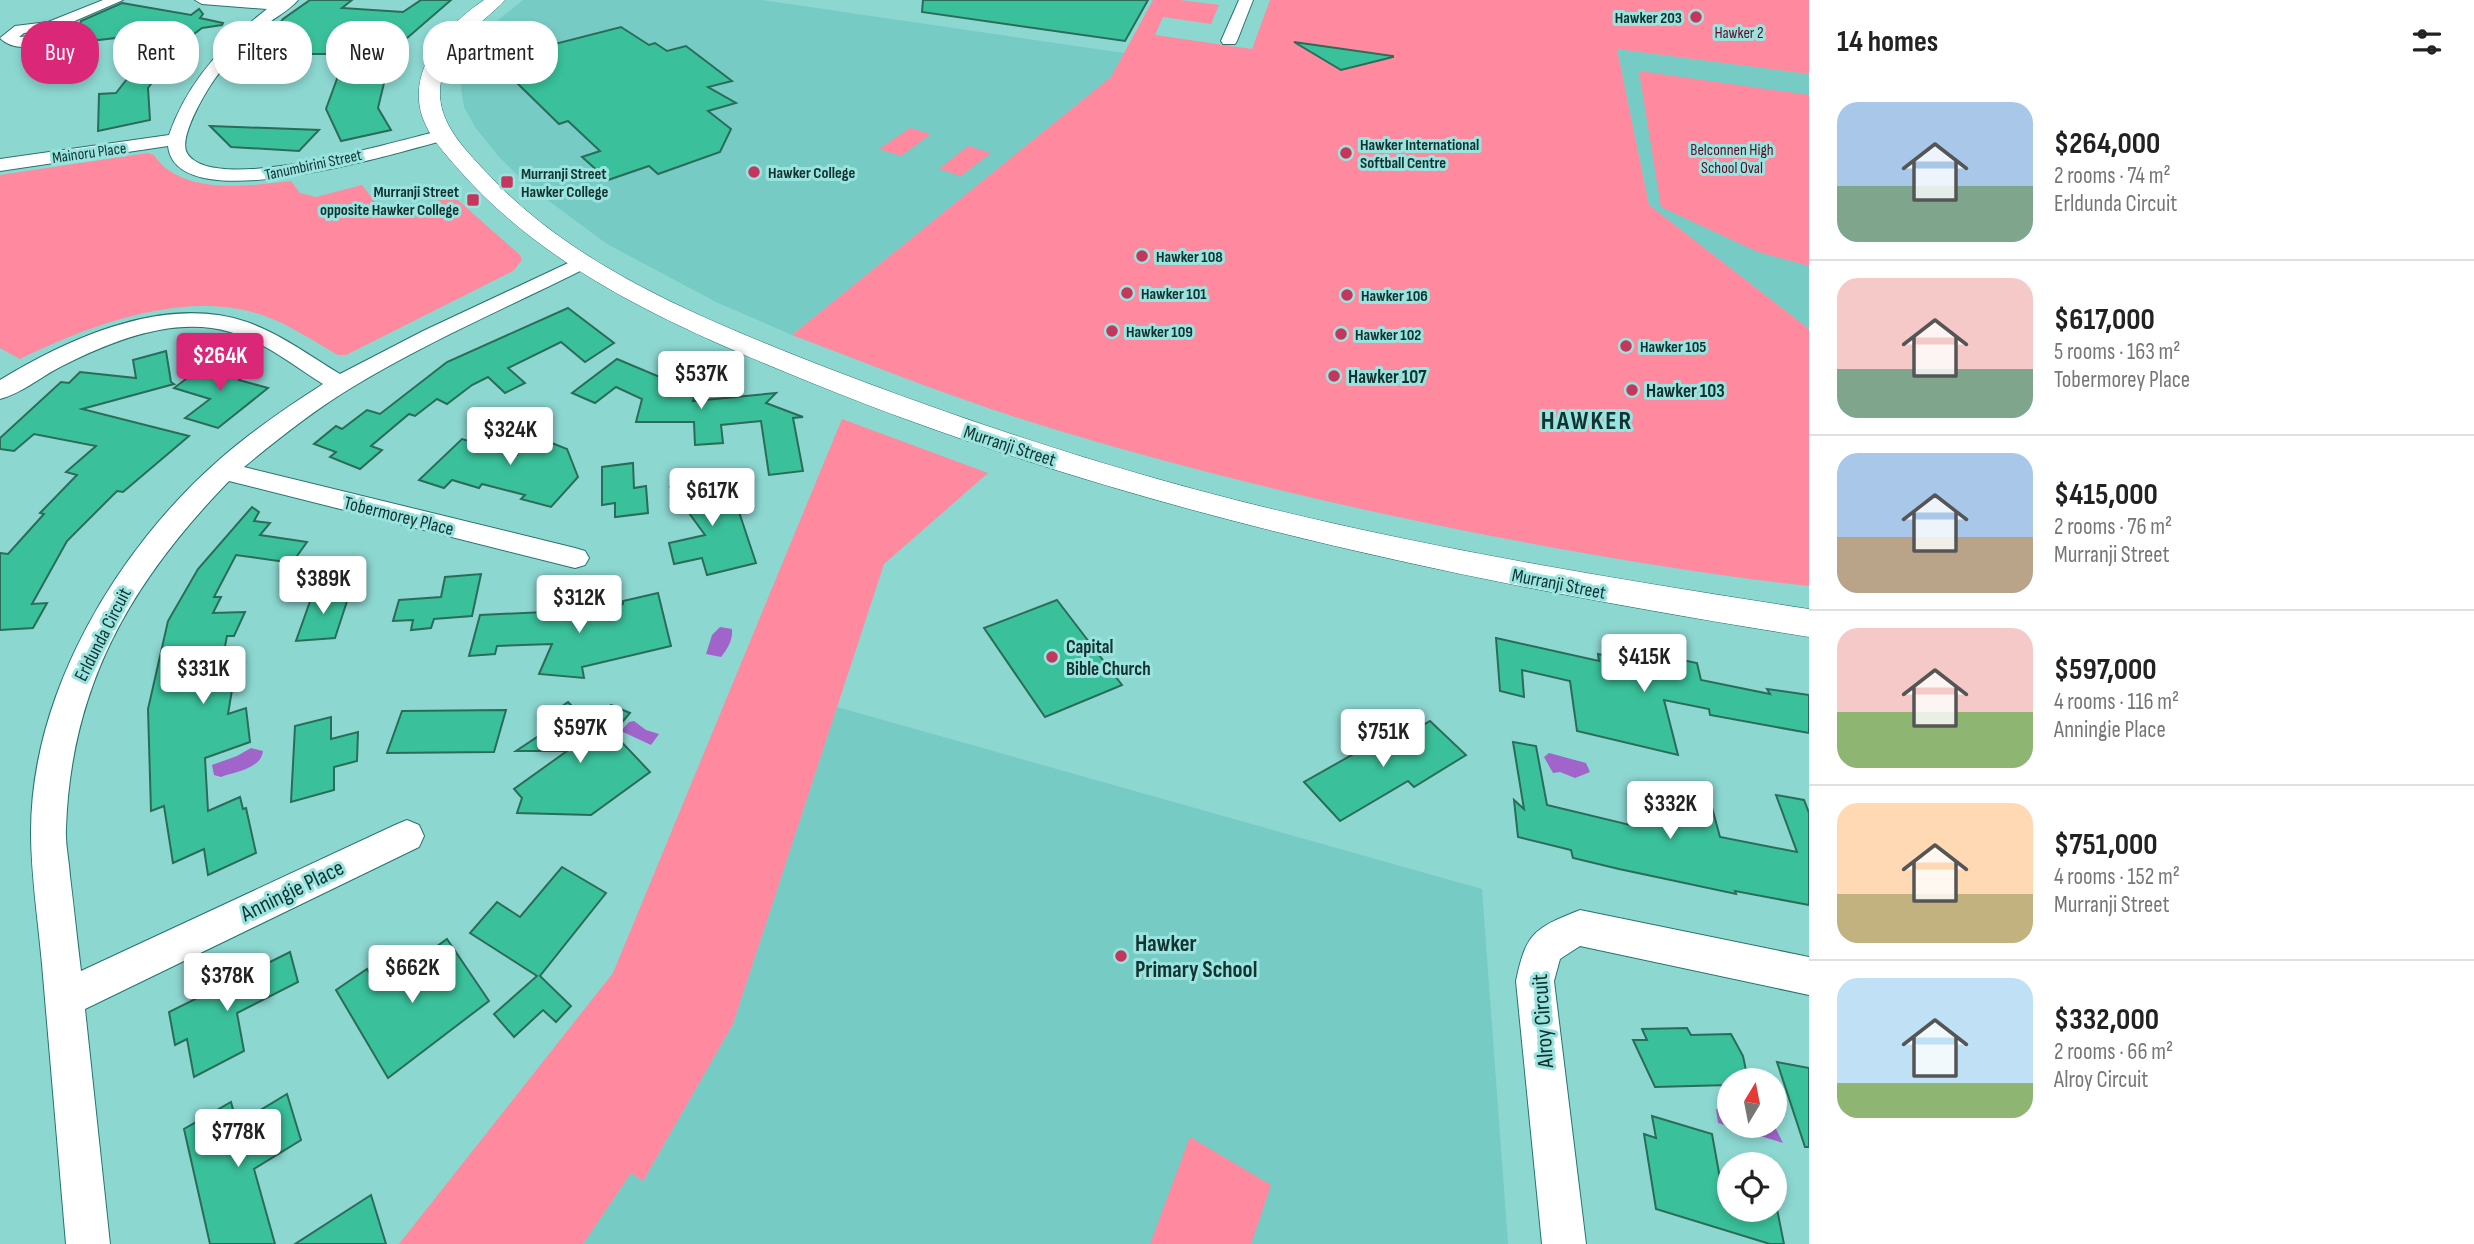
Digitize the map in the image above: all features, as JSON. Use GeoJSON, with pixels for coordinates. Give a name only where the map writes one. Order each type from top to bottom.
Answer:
{"type":"FeatureCollection","features":[{"type":"Feature","properties":{"kind":"street"},"geometry":{"type":"LineString","coordinates":[[64,21],[116,0]]}},
{"type":"Feature","properties":{"kind":"street"},"geometry":{"type":"LineString","coordinates":[[202,0],[286,3]]}},
{"type":"Feature","properties":{"kind":"street","name":"Murranji Street"},"geometry":{"type":"LineString","coordinates":[[496,0],[459,29],[444,47],[434,67],[428,96],[432,116],[443,135],[488,190],[531,226],[583,262],[665,308],[905,410],[1114,478],[1365,544],[1562,584],[1809,623]]}},
{"type":"Feature","properties":{"kind":"street"},"geometry":{"type":"LineString","coordinates":[[1230,41],[1240,2]]}},
{"type":"Feature","properties":{"kind":"street"},"geometry":{"type":"LineString","coordinates":[[177,139],[188,111],[209,76],[238,43],[286,3]]}},
{"type":"Feature","properties":{"kind":"street","name":"Tanumbirini Street"},"geometry":{"type":"LineString","coordinates":[[177,139],[178,156],[186,165],[208,174],[239,177],[290,171],[443,135]]}},
{"type":"Feature","properties":{"kind":"street","name":"Mainoru Place"},"geometry":{"type":"LineString","coordinates":[[0,165],[177,139]]}},
{"type":"Feature","properties":{"kind":"street","name":"Erldunda Circuit"},"geometry":{"type":"LineString","coordinates":[[88,1244],[48,831],[50,786],[57,737],[90,647],[122,591],[159,540],[223,471],[266,435],[340,384],[583,262]]}},
{"type":"Feature","properties":{"kind":"street"},"geometry":{"type":"LineString","coordinates":[[0,391],[55,358],[104,338],[143,328],[195,321],[238,327],[340,384]]}},
{"type":"Feature","properties":{"kind":"street","name":"Tobermorey Place"},"geometry":{"type":"LineString","coordinates":[[223,471],[575,558]]}},
{"type":"Feature","properties":{"kind":"street","name":"Anningie Place"},"geometry":{"type":"LineString","coordinates":[[64,999],[407,836]]}},
{"type":"Feature","properties":{"kind":"street","name":"Alroy Circuit"},"geometry":{"type":"LineString","coordinates":[[1564,1244],[1535,981],[1539,957],[1551,939],[1580,928],[1809,976]]}},
{"type":"Feature","properties":{"kind":"shaded area","name":"Hawker College"},"geometry":{"type":"Polygon","coordinates":[[[523,0],[762,0],[1124,53],[1111,77],[792,335],[716,302],[607,244],[530,187],[499,157],[475,127],[464,107],[461,84],[558,84],[558,21],[497,21],[523,0]]]}},
{"type":"Feature","properties":{"kind":"shaded area","name":"Belconnen High School Oval"},"geometry":{"type":"Polygon","coordinates":[[[1617,49],[1809,74],[1809,329],[1649,205],[1617,49]]]}},
{"type":"Feature","properties":{"kind":"shaded area"},"geometry":{"type":"Polygon","coordinates":[[[720,627],[732,629],[728,647],[721,657],[706,654],[712,635],[720,627]]]}},
{"type":"Feature","properties":{"kind":"shaded area","name":"Hawker Primary School"},"geometry":{"type":"Polygon","coordinates":[[[837,707],[1482,889],[1508,1244],[583,1244],[631,1173],[643,1181],[733,1024],[837,707]]]}},
{"type":"Feature","properties":{"kind":"shaded area"},"geometry":{"type":"Polygon","coordinates":[[[634,721],[646,730],[659,734],[651,745],[621,731],[629,722],[634,721]]]}},
{"type":"Feature","properties":{"kind":"shaded area"},"geometry":{"type":"Polygon","coordinates":[[[251,748],[263,751],[253,766],[221,777],[214,775],[212,765],[251,748]]]}},
{"type":"Feature","properties":{"kind":"shaded area"},"geometry":{"type":"Polygon","coordinates":[[[1549,753],[1586,763],[1590,772],[1575,778],[1560,772],[1553,773],[1544,757],[1549,753]]]}},
{"type":"Feature","properties":{"kind":"shaded area"},"geometry":{"type":"Polygon","coordinates":[[[1767,1138],[1780,1138],[1783,1143],[1767,1138]]]}},
{"type":"Feature","properties":{"kind":"green space","name":"Hawker 2"},"geometry":{"type":"Polygon","coordinates":[[[1153,0],[1219,5],[1211,24],[1163,17],[1155,35],[1252,49],[1270,0],[1809,0],[1809,74],[1617,49],[1649,205],[1809,329],[1809,586],[1658,566],[1507,539],[1338,504],[1226,477],[1026,421],[792,335],[1111,77],[1153,0]]]}},
{"type":"Feature","properties":{"kind":"green space","name":"Belconnen High School Oval"},"geometry":{"type":"Polygon","coordinates":[[[1639,71],[1809,95],[1809,266],[1758,252],[1661,207],[1639,71]]]}},
{"type":"Feature","properties":{"kind":"green space"},"geometry":{"type":"Polygon","coordinates":[[[910,128],[931,134],[901,156],[879,149],[910,128]]]}},
{"type":"Feature","properties":{"kind":"green space"},"geometry":{"type":"Polygon","coordinates":[[[968,146],[991,153],[961,176],[939,169],[968,146]]]}},
{"type":"Feature","properties":{"kind":"green space"},"geometry":{"type":"Polygon","coordinates":[[[148,153],[181,177],[198,183],[236,186],[291,181],[300,193],[316,197],[362,185],[387,217],[453,196],[520,255],[522,260],[513,271],[346,355],[338,355],[262,315],[232,308],[201,306],[138,314],[107,323],[20,359],[0,348],[0,175],[148,153]]]}},
{"type":"Feature","properties":{"kind":"green space"},"geometry":{"type":"Polygon","coordinates":[[[842,419],[988,473],[884,564],[733,1024],[643,1181],[631,1173],[583,1244],[399,1244],[613,973],[842,419]]]}},
{"type":"Feature","properties":{"kind":"green space"},"geometry":{"type":"Polygon","coordinates":[[[1190,1137],[1271,1185],[1251,1244],[1150,1244],[1190,1137]]]}},
{"type":"Feature","properties":{"kind":"building"},"geometry":{"type":"Polygon","coordinates":[[[310,0],[352,0],[342,8],[403,12],[421,0],[451,0],[427,21],[423,21],[423,24],[409,36],[409,21],[326,21],[326,54],[312,54],[312,21],[282,21],[310,0]]]}},
{"type":"Feature","properties":{"kind":"building"},"geometry":{"type":"Polygon","coordinates":[[[923,0],[1148,0],[1125,41],[922,12],[923,0]]]}},
{"type":"Feature","properties":{"kind":"building"},"geometry":{"type":"Polygon","coordinates":[[[122,3],[191,15],[199,9],[203,14],[200,18],[214,21],[213,26],[199,30],[199,21],[113,21],[113,38],[99,40],[99,21],[81,21],[122,3]]]}},
{"type":"Feature","properties":{"kind":"building"},"geometry":{"type":"Polygon","coordinates":[[[621,27],[649,45],[655,43],[667,51],[686,46],[732,81],[708,87],[736,103],[708,111],[731,129],[720,152],[658,174],[649,166],[608,180],[582,157],[600,151],[568,121],[559,124],[518,84],[558,84],[558,43],[621,27]]]}},
{"type":"Feature","properties":{"kind":"building"},"geometry":{"type":"Polygon","coordinates":[[[1294,42],[1393,56],[1393,57],[1341,70],[1294,42]]]}},
{"type":"Feature","properties":{"kind":"building"},"geometry":{"type":"Polygon","coordinates":[[[123,84],[151,84],[148,88],[150,120],[98,131],[99,94],[116,93],[123,84]]]}},
{"type":"Feature","properties":{"kind":"building"},"geometry":{"type":"Polygon","coordinates":[[[335,84],[384,84],[378,108],[391,130],[341,141],[326,109],[335,84]]]}},
{"type":"Feature","properties":{"kind":"building"},"geometry":{"type":"Polygon","coordinates":[[[210,126],[319,130],[299,151],[231,147],[210,126]]]}},
{"type":"Feature","properties":{"kind":"building"},"geometry":{"type":"Polygon","coordinates":[[[568,308],[614,343],[585,362],[561,342],[508,368],[525,383],[505,393],[488,377],[472,385],[447,404],[437,399],[415,416],[409,414],[371,446],[382,450],[360,469],[330,457],[336,452],[314,444],[336,426],[342,429],[367,410],[380,414],[447,362],[568,308]]]}},
{"type":"Feature","properties":{"kind":"building"},"geometry":{"type":"Polygon","coordinates":[[[166,351],[171,382],[174,384],[82,409],[189,436],[123,492],[117,491],[67,541],[32,604],[47,603],[33,628],[0,630],[0,553],[8,554],[44,514],[40,513],[77,475],[66,472],[96,446],[34,434],[14,451],[0,449],[0,438],[61,382],[69,383],[80,372],[136,378],[133,360],[166,351]]]}},
{"type":"Feature","properties":{"kind":"building"},"geometry":{"type":"Polygon","coordinates":[[[617,359],[662,378],[698,378],[693,401],[776,393],[766,403],[803,417],[793,418],[803,471],[769,475],[761,421],[721,425],[723,443],[695,445],[694,422],[636,422],[642,399],[616,387],[595,403],[572,393],[617,359]]]}},
{"type":"Feature","properties":{"kind":"building"},"geometry":{"type":"Polygon","coordinates":[[[207,363],[250,371],[239,380],[268,388],[218,428],[185,418],[210,399],[174,388],[207,363]]]}},
{"type":"Feature","properties":{"kind":"building"},"geometry":{"type":"Polygon","coordinates":[[[530,420],[551,420],[544,440],[567,449],[578,477],[551,507],[521,499],[525,495],[482,484],[479,488],[452,480],[444,488],[419,480],[462,439],[517,455],[530,420]]]}},
{"type":"Feature","properties":{"kind":"building"},"geometry":{"type":"Polygon","coordinates":[[[633,463],[634,488],[646,486],[648,513],[615,517],[615,503],[602,505],[602,467],[633,463]]]}},
{"type":"Feature","properties":{"kind":"building"},"geometry":{"type":"Polygon","coordinates":[[[703,474],[712,478],[739,512],[756,563],[707,575],[702,558],[674,564],[669,543],[705,535],[670,487],[703,474]]]}},
{"type":"Feature","properties":{"kind":"building"},"geometry":{"type":"Polygon","coordinates":[[[252,507],[259,512],[254,521],[270,523],[260,535],[307,542],[292,563],[236,555],[214,597],[221,597],[213,613],[245,612],[234,636],[227,636],[218,681],[234,678],[228,714],[246,708],[250,742],[205,758],[208,811],[240,797],[243,809],[246,808],[256,853],[208,875],[204,849],[173,863],[164,806],[151,811],[148,709],[168,621],[198,569],[252,507]]]}},
{"type":"Feature","properties":{"kind":"building"},"geometry":{"type":"Polygon","coordinates":[[[481,574],[472,616],[434,619],[431,628],[411,630],[413,620],[393,621],[399,600],[441,597],[445,577],[481,574]]]}},
{"type":"Feature","properties":{"kind":"building"},"geometry":{"type":"Polygon","coordinates":[[[350,592],[335,638],[296,641],[313,593],[350,592]]]}},
{"type":"Feature","properties":{"kind":"building"},"geometry":{"type":"Polygon","coordinates":[[[658,593],[671,646],[582,667],[584,678],[539,674],[552,644],[497,646],[495,654],[469,656],[480,615],[545,612],[544,619],[582,617],[623,604],[623,601],[658,593]]]}},
{"type":"Feature","properties":{"kind":"building","name":"Capital Bible Church"},"geometry":{"type":"Polygon","coordinates":[[[1057,600],[1122,685],[1045,717],[984,628],[1057,600]]]}},
{"type":"Feature","properties":{"kind":"building"},"geometry":{"type":"Polygon","coordinates":[[[1496,638],[1599,661],[1598,654],[1647,664],[1644,652],[1697,663],[1701,680],[1770,694],[1767,689],[1809,695],[1809,733],[1710,715],[1709,709],[1664,700],[1678,755],[1577,731],[1570,681],[1522,670],[1524,697],[1500,691],[1496,638]]]}},
{"type":"Feature","properties":{"kind":"building"},"geometry":{"type":"Polygon","coordinates":[[[568,702],[592,727],[611,705],[630,713],[613,733],[650,772],[591,815],[517,813],[522,798],[514,789],[567,751],[516,751],[552,727],[544,719],[568,702]]]}},
{"type":"Feature","properties":{"kind":"building"},"geometry":{"type":"Polygon","coordinates":[[[506,710],[494,752],[387,753],[402,711],[506,710]]]}},
{"type":"Feature","properties":{"kind":"building"},"geometry":{"type":"Polygon","coordinates":[[[331,717],[331,739],[358,732],[357,761],[334,767],[334,790],[291,802],[295,726],[331,717]]]}},
{"type":"Feature","properties":{"kind":"building"},"geometry":{"type":"Polygon","coordinates":[[[1430,721],[1466,755],[1414,787],[1408,781],[1340,821],[1304,782],[1357,752],[1345,738],[1363,729],[1382,749],[1430,721]]]}},
{"type":"Feature","properties":{"kind":"building"},"geometry":{"type":"Polygon","coordinates":[[[1513,742],[1536,746],[1547,805],[1634,826],[1630,808],[1687,821],[1678,783],[1707,789],[1720,837],[1797,852],[1776,795],[1804,800],[1809,813],[1809,905],[1735,891],[1736,894],[1619,869],[1573,858],[1571,850],[1518,837],[1514,800],[1524,809],[1513,742]]]}},
{"type":"Feature","properties":{"kind":"building"},"geometry":{"type":"Polygon","coordinates":[[[562,867],[606,893],[540,976],[571,1006],[556,1022],[543,1010],[514,1037],[494,1014],[537,976],[470,933],[497,902],[520,917],[562,867]]]}},
{"type":"Feature","properties":{"kind":"building"},"geometry":{"type":"Polygon","coordinates":[[[447,939],[489,1001],[388,1078],[336,990],[367,969],[370,974],[384,964],[393,978],[447,939]]]}},
{"type":"Feature","properties":{"kind":"building"},"geometry":{"type":"Polygon","coordinates":[[[290,952],[298,982],[237,1013],[244,1051],[194,1077],[187,1039],[175,1045],[169,1012],[290,952]]]}},
{"type":"Feature","properties":{"kind":"building"},"geometry":{"type":"Polygon","coordinates":[[[1687,1028],[1691,1035],[1731,1034],[1743,1056],[1746,1068],[1717,1068],[1717,1085],[1655,1087],[1633,1040],[1647,1040],[1642,1029],[1687,1028]]]}},
{"type":"Feature","properties":{"kind":"building"},"geometry":{"type":"Polygon","coordinates":[[[1777,1062],[1809,1068],[1809,1147],[1805,1147],[1787,1092],[1787,1068],[1779,1068],[1777,1062]]]}},
{"type":"Feature","properties":{"kind":"building"},"geometry":{"type":"Polygon","coordinates":[[[287,1094],[301,1140],[254,1169],[275,1244],[210,1244],[184,1129],[231,1102],[237,1124],[287,1094]]]}},
{"type":"Feature","properties":{"kind":"building"},"geometry":{"type":"Polygon","coordinates":[[[1652,1116],[1712,1134],[1717,1162],[1717,1222],[1780,1222],[1784,1244],[1770,1244],[1656,1209],[1644,1134],[1656,1138],[1652,1116]]]}},
{"type":"Feature","properties":{"kind":"building"},"geometry":{"type":"Polygon","coordinates":[[[371,1195],[386,1244],[295,1244],[371,1195]]]}},
{"type":"Feature","properties":{"kind":"place","name":"Hawker 203"},"geometry":{"type":"Point","coordinates":[1696,17]}},
{"type":"Feature","properties":{"kind":"place","name":"Hawker International Softball Centre"},"geometry":{"type":"Point","coordinates":[1346,153]}},
{"type":"Feature","properties":{"kind":"place","name":"Hawker College"},"geometry":{"type":"Point","coordinates":[754,172]}},
{"type":"Feature","properties":{"kind":"place","name":"Murranji Street Hawker College"},"geometry":{"type":"Point","coordinates":[507,182]}},
{"type":"Feature","properties":{"kind":"place","name":"Murranji Street opposite Hawker College"},"geometry":{"type":"Point","coordinates":[473,200]}},
{"type":"Feature","properties":{"kind":"place","name":"Hawker 108"},"geometry":{"type":"Point","coordinates":[1142,256]}},
{"type":"Feature","properties":{"kind":"place","name":"Hawker 101"},"geometry":{"type":"Point","coordinates":[1127,293]}},
{"type":"Feature","properties":{"kind":"place","name":"Hawker 106"},"geometry":{"type":"Point","coordinates":[1347,295]}},
{"type":"Feature","properties":{"kind":"place","name":"Hawker 109"},"geometry":{"type":"Point","coordinates":[1112,331]}},
{"type":"Feature","properties":{"kind":"place","name":"Hawker 102"},"geometry":{"type":"Point","coordinates":[1341,334]}},
{"type":"Feature","properties":{"kind":"place","name":"Hawker 105"},"geometry":{"type":"Point","coordinates":[1626,346]}},
{"type":"Feature","properties":{"kind":"place","name":"Hawker 107"},"geometry":{"type":"Point","coordinates":[1334,376]}},
{"type":"Feature","properties":{"kind":"place","name":"Hawker 103"},"geometry":{"type":"Point","coordinates":[1632,390]}},
{"type":"Feature","properties":{"kind":"place","name":"Capital Bible Church"},"geometry":{"type":"Point","coordinates":[1052,657]}},
{"type":"Feature","properties":{"kind":"place","name":"Hawker Primary School"},"geometry":{"type":"Point","coordinates":[1121,956]}},
{"type":"Feature","properties":{"kind":"district","name":"HAWKER"},"geometry":{"type":"Point","coordinates":[1587,420]}}]}
